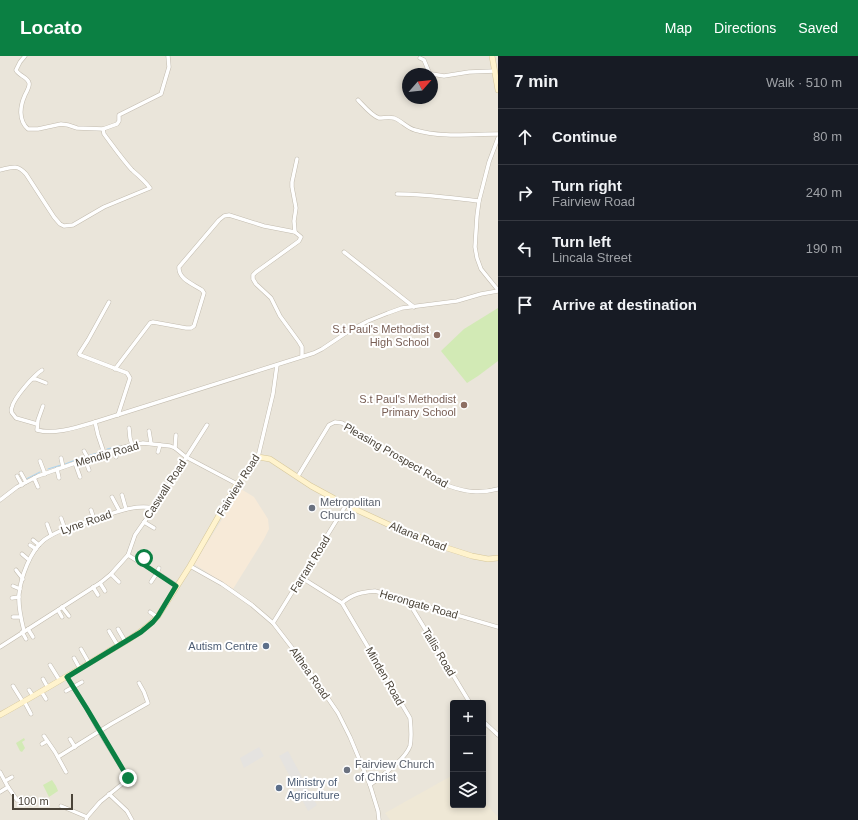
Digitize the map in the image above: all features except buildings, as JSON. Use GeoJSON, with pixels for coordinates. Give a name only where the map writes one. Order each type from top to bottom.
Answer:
{"type":"FeatureCollection","features":[{"type":"Feature","properties":{"kind":"main road"},"geometry":{"type":"LineString","coordinates":[[492,56],[498,90]]}},
{"type":"Feature","properties":{"kind":"main road","name":"Altana Road"},"geometry":{"type":"LineString","coordinates":[[258,457],[270,458],[311,486],[346,505],[396,528],[472,556],[488,559],[498,558]]}},
{"type":"Feature","properties":{"kind":"main road","name":"Fairview Road"},"geometry":{"type":"LineString","coordinates":[[0,715],[67,677],[141,632],[157,618],[190,566],[237,484],[258,457]]}},
{"type":"Feature","properties":{"kind":"street"},"geometry":{"type":"LineString","coordinates":[[26,56],[20,62],[16,70],[18,74],[28,81],[29,84],[23,100],[21,119],[28,129],[38,130],[61,124],[77,128],[103,129],[116,124],[119,121],[120,114],[161,94],[169,67],[168,56]]}},
{"type":"Feature","properties":{"kind":"street"},"geometry":{"type":"LineString","coordinates":[[420,58],[424,60],[427,68]]}},
{"type":"Feature","properties":{"kind":"street"},"geometry":{"type":"LineString","coordinates":[[438,75],[444,76],[469,72],[495,71]]}},
{"type":"Feature","properties":{"kind":"street"},"geometry":{"type":"LineString","coordinates":[[358,100],[378,118],[393,118],[414,130],[443,135],[498,134]]}},
{"type":"Feature","properties":{"kind":"street"},"geometry":{"type":"LineString","coordinates":[[0,170],[16,166],[22,169],[60,224],[64,226],[73,225],[104,207],[150,188],[145,181],[123,160],[104,134],[103,129]]}},
{"type":"Feature","properties":{"kind":"street"},"geometry":{"type":"LineString","coordinates":[[44,406],[37,424],[38,430],[44,432],[54,432],[80,427],[277,365],[322,349],[368,321],[402,308],[458,301],[498,290],[481,269],[475,247],[477,216],[480,200],[489,162],[498,138]]}},
{"type":"Feature","properties":{"kind":"street"},"geometry":{"type":"LineString","coordinates":[[295,232],[294,221],[296,208],[292,182],[297,159]]}},
{"type":"Feature","properties":{"kind":"street"},"geometry":{"type":"LineString","coordinates":[[397,194],[419,194],[446,198],[480,200]]}},
{"type":"Feature","properties":{"kind":"street"},"geometry":{"type":"LineString","coordinates":[[115,369],[150,323],[153,322],[186,328],[191,328],[194,326],[204,293],[202,290],[183,278],[179,271],[180,267],[219,220],[224,216],[229,215],[264,226],[295,232],[301,237],[299,241],[256,272],[253,275],[253,279],[256,284],[271,298],[280,316],[299,342],[302,347],[302,356]]}},
{"type":"Feature","properties":{"kind":"street"},"geometry":{"type":"LineString","coordinates":[[344,252],[414,307]]}},
{"type":"Feature","properties":{"kind":"street"},"geometry":{"type":"LineString","coordinates":[[109,302],[91,336],[79,354],[127,373],[130,378],[118,415]]}},
{"type":"Feature","properties":{"kind":"street","name":"Fairview Road"},"geometry":{"type":"LineString","coordinates":[[258,457],[273,394],[277,365]]}},
{"type":"Feature","properties":{"kind":"street"},"geometry":{"type":"LineString","coordinates":[[37,424],[16,418],[12,414],[11,408],[35,374],[42,370]]}},
{"type":"Feature","properties":{"kind":"street"},"geometry":{"type":"LineString","coordinates":[[32,379],[46,383]]}},
{"type":"Feature","properties":{"kind":"street"},"geometry":{"type":"LineString","coordinates":[[95,422],[104,453]]}},
{"type":"Feature","properties":{"kind":"street","name":"Pleasing Prospect Road"},"geometry":{"type":"LineString","coordinates":[[298,476],[329,425],[335,422],[342,423],[449,486],[473,492],[498,489]]}},
{"type":"Feature","properties":{"kind":"street","name":"Caswall Road"},"geometry":{"type":"LineString","coordinates":[[128,555],[135,535],[207,425]]}},
{"type":"Feature","properties":{"kind":"street"},"geometry":{"type":"LineString","coordinates":[[129,428],[132,445]]}},
{"type":"Feature","properties":{"kind":"street"},"geometry":{"type":"LineString","coordinates":[[150,431],[151,444]]}},
{"type":"Feature","properties":{"kind":"street"},"geometry":{"type":"LineString","coordinates":[[175,448],[176,435]]}},
{"type":"Feature","properties":{"kind":"street"},"geometry":{"type":"LineString","coordinates":[[158,452],[160,444]]}},
{"type":"Feature","properties":{"kind":"street","name":"Mendip Road"},"geometry":{"type":"LineString","coordinates":[[0,500],[34,478],[86,459],[132,445],[160,444],[170,446],[237,484]]}},
{"type":"Feature","properties":{"kind":"street"},"geometry":{"type":"LineString","coordinates":[[114,450],[116,458]]}},
{"type":"Feature","properties":{"kind":"street"},"geometry":{"type":"LineString","coordinates":[[84,451],[89,470]]}},
{"type":"Feature","properties":{"kind":"street"},"geometry":{"type":"LineString","coordinates":[[61,458],[63,467]]}},
{"type":"Feature","properties":{"kind":"street"},"geometry":{"type":"LineString","coordinates":[[40,461],[45,474]]}},
{"type":"Feature","properties":{"kind":"street"},"geometry":{"type":"LineString","coordinates":[[75,463],[80,477]]}},
{"type":"Feature","properties":{"kind":"street"},"geometry":{"type":"LineString","coordinates":[[57,469],[59,478]]}},
{"type":"Feature","properties":{"kind":"street"},"geometry":{"type":"LineString","coordinates":[[22,473],[26,482]]}},
{"type":"Feature","properties":{"kind":"street"},"geometry":{"type":"LineString","coordinates":[[16,476],[22,485]]}},
{"type":"Feature","properties":{"kind":"street"},"geometry":{"type":"LineString","coordinates":[[34,478],[38,487]]}},
{"type":"Feature","properties":{"kind":"street"},"geometry":{"type":"LineString","coordinates":[[122,495],[126,509]]}},
{"type":"Feature","properties":{"kind":"street"},"geometry":{"type":"LineString","coordinates":[[112,497],[119,510]]}},
{"type":"Feature","properties":{"kind":"street","name":"Farrant Road"},"geometry":{"type":"LineString","coordinates":[[273,622],[302,578],[346,505]]}},
{"type":"Feature","properties":{"kind":"street","name":"Lyne Road"},"geometry":{"type":"LineString","coordinates":[[25,630],[20,617],[20,589],[24,571],[29,560],[43,541],[51,535],[65,529],[119,510],[144,506],[154,508]]}},
{"type":"Feature","properties":{"kind":"street"},"geometry":{"type":"LineString","coordinates":[[91,510],[94,519]]}},
{"type":"Feature","properties":{"kind":"street"},"geometry":{"type":"LineString","coordinates":[[61,518],[65,529]]}},
{"type":"Feature","properties":{"kind":"street"},"geometry":{"type":"LineString","coordinates":[[144,522],[154,528]]}},
{"type":"Feature","properties":{"kind":"street"},"geometry":{"type":"LineString","coordinates":[[47,524],[51,535]]}},
{"type":"Feature","properties":{"kind":"street"},"geometry":{"type":"LineString","coordinates":[[33,540],[39,545]]}},
{"type":"Feature","properties":{"kind":"street"},"geometry":{"type":"LineString","coordinates":[[30,545],[36,549]]}},
{"type":"Feature","properties":{"kind":"street"},"geometry":{"type":"LineString","coordinates":[[22,554],[29,560]]}},
{"type":"Feature","properties":{"kind":"street"},"geometry":{"type":"LineString","coordinates":[[0,647],[100,583],[111,574],[128,555],[176,586]]}},
{"type":"Feature","properties":{"kind":"street"},"geometry":{"type":"LineString","coordinates":[[143,564],[144,558]]}},
{"type":"Feature","properties":{"kind":"street","name":"Althea Road"},"geometry":{"type":"LineString","coordinates":[[190,566],[228,588],[273,622],[303,662],[338,713],[350,737],[370,785],[378,811],[379,820]]}},
{"type":"Feature","properties":{"kind":"street"},"geometry":{"type":"LineString","coordinates":[[151,582],[159,568]]}},
{"type":"Feature","properties":{"kind":"street"},"geometry":{"type":"LineString","coordinates":[[16,570],[23,579]]}},
{"type":"Feature","properties":{"kind":"street"},"geometry":{"type":"LineString","coordinates":[[111,574],[119,582]]}},
{"type":"Feature","properties":{"kind":"street","name":"Minden Road"},"geometry":{"type":"LineString","coordinates":[[302,578],[342,603],[410,718],[412,730],[410,747],[403,757],[370,785]]}},
{"type":"Feature","properties":{"kind":"street"},"geometry":{"type":"LineString","coordinates":[[100,583],[105,591]]}},
{"type":"Feature","properties":{"kind":"street"},"geometry":{"type":"LineString","coordinates":[[13,586],[20,589]]}},
{"type":"Feature","properties":{"kind":"street"},"geometry":{"type":"LineString","coordinates":[[94,587],[98,595]]}},
{"type":"Feature","properties":{"kind":"street","name":"Herongate Road"},"geometry":{"type":"LineString","coordinates":[[342,603],[347,598],[360,592],[375,591],[498,627]]}},
{"type":"Feature","properties":{"kind":"street"},"geometry":{"type":"LineString","coordinates":[[12,598],[19,597]]}},
{"type":"Feature","properties":{"kind":"street","name":"Tallis Road"},"geometry":{"type":"LineString","coordinates":[[408,601],[468,700]]}},
{"type":"Feature","properties":{"kind":"street"},"geometry":{"type":"LineString","coordinates":[[62,607],[68,616]]}},
{"type":"Feature","properties":{"kind":"street"},"geometry":{"type":"LineString","coordinates":[[58,610],[62,617]]}},
{"type":"Feature","properties":{"kind":"street"},"geometry":{"type":"LineString","coordinates":[[150,612],[157,618]]}},
{"type":"Feature","properties":{"kind":"street"},"geometry":{"type":"LineString","coordinates":[[13,617],[20,617]]}},
{"type":"Feature","properties":{"kind":"street"},"geometry":{"type":"LineString","coordinates":[[118,629],[125,641]]}},
{"type":"Feature","properties":{"kind":"street"},"geometry":{"type":"LineString","coordinates":[[25,630],[32,637]]}},
{"type":"Feature","properties":{"kind":"street"},"geometry":{"type":"LineString","coordinates":[[25,630],[26,639]]}},
{"type":"Feature","properties":{"kind":"street"},"geometry":{"type":"LineString","coordinates":[[109,631],[118,646]]}},
{"type":"Feature","properties":{"kind":"street"},"geometry":{"type":"LineString","coordinates":[[81,649],[89,663]]}},
{"type":"Feature","properties":{"kind":"street"},"geometry":{"type":"LineString","coordinates":[[74,658],[80,669]]}},
{"type":"Feature","properties":{"kind":"street"},"geometry":{"type":"LineString","coordinates":[[50,665],[60,681]]}},
{"type":"Feature","properties":{"kind":"street"},"geometry":{"type":"LineString","coordinates":[[61,806],[87,819],[100,802],[128,778],[67,677]]}},
{"type":"Feature","properties":{"kind":"street"},"geometry":{"type":"LineString","coordinates":[[42,678],[48,688]]}},
{"type":"Feature","properties":{"kind":"street"},"geometry":{"type":"LineString","coordinates":[[66,691],[82,682]]}},
{"type":"Feature","properties":{"kind":"street"},"geometry":{"type":"LineString","coordinates":[[55,765],[59,759],[70,750],[99,731],[148,703],[139,683]]}},
{"type":"Feature","properties":{"kind":"street"},"geometry":{"type":"LineString","coordinates":[[13,686],[31,714]]}},
{"type":"Feature","properties":{"kind":"street"},"geometry":{"type":"LineString","coordinates":[[29,690],[33,696]]}},
{"type":"Feature","properties":{"kind":"street"},"geometry":{"type":"LineString","coordinates":[[42,691],[46,699]]}},
{"type":"Feature","properties":{"kind":"street"},"geometry":{"type":"LineString","coordinates":[[486,724],[498,735]]}},
{"type":"Feature","properties":{"kind":"street"},"geometry":{"type":"LineString","coordinates":[[84,734],[87,739]]}},
{"type":"Feature","properties":{"kind":"street"},"geometry":{"type":"LineString","coordinates":[[44,736],[66,772]]}},
{"type":"Feature","properties":{"kind":"street"},"geometry":{"type":"LineString","coordinates":[[70,739],[75,747]]}},
{"type":"Feature","properties":{"kind":"street"},"geometry":{"type":"LineString","coordinates":[[42,744],[47,741]]}},
{"type":"Feature","properties":{"kind":"street"},"geometry":{"type":"LineString","coordinates":[[67,745],[70,750]]}},
{"type":"Feature","properties":{"kind":"street"},"geometry":{"type":"LineString","coordinates":[[50,755],[55,752]]}},
{"type":"Feature","properties":{"kind":"street"},"geometry":{"type":"LineString","coordinates":[[1,770],[8,787],[17,800]]}},
{"type":"Feature","properties":{"kind":"street"},"geometry":{"type":"LineString","coordinates":[[5,781],[12,777]]}},
{"type":"Feature","properties":{"kind":"street"},"geometry":{"type":"LineString","coordinates":[[0,792],[8,787]]}},
{"type":"Feature","properties":{"kind":"street"},"geometry":{"type":"LineString","coordinates":[[109,794],[127,811],[132,820]]}},
{"type":"Feature","properties":{"kind":"shaded area"},"geometry":{"type":"Polygon","coordinates":[[[0,56],[498,56],[498,820],[0,820],[0,56]]]}},
{"type":"Feature","properties":{"kind":"shaded area"},"geometry":{"type":"Polygon","coordinates":[[[241,489],[254,497],[268,519],[269,529],[233,589],[194,564],[241,489]]]}},
{"type":"Feature","properties":{"kind":"shaded area"},"geometry":{"type":"Polygon","coordinates":[[[259,747],[264,756],[244,768],[240,758],[259,747]]]}},
{"type":"Feature","properties":{"kind":"shaded area"},"geometry":{"type":"Polygon","coordinates":[[[288,751],[317,805],[308,811],[279,756],[288,751]]]}},
{"type":"Feature","properties":{"kind":"shaded area"},"geometry":{"type":"Polygon","coordinates":[[[450,777],[450,808],[486,808],[486,803],[498,817],[498,820],[390,820],[385,813],[450,777]]]}},
{"type":"Feature","properties":{"kind":"green space"},"geometry":{"type":"Polygon","coordinates":[[[498,308],[498,361],[467,383],[441,351],[464,329],[498,308]]]}},
{"type":"Feature","properties":{"kind":"green space"},"geometry":{"type":"Polygon","coordinates":[[[24,738],[25,740],[22,742],[25,748],[22,752],[16,743],[24,738]]]}},
{"type":"Feature","properties":{"kind":"green space"},"geometry":{"type":"Polygon","coordinates":[[[52,780],[58,791],[49,797],[43,785],[52,780]]]}},
{"type":"Feature","properties":{"kind":"waterway"},"geometry":{"type":"LineString","coordinates":[[107,449],[120,446]]}},
{"type":"Feature","properties":{"kind":"waterway"},"geometry":{"type":"LineString","coordinates":[[90,455],[102,452]]}},
{"type":"Feature","properties":{"kind":"waterway"},"geometry":{"type":"LineString","coordinates":[[65,464],[83,457]]}},
{"type":"Feature","properties":{"kind":"waterway"},"geometry":{"type":"LineString","coordinates":[[48,469],[61,465]]}},
{"type":"Feature","properties":{"kind":"waterway"},"geometry":{"type":"LineString","coordinates":[[26,479],[40,472]]}},
{"type":"Feature","properties":{"kind":"place","name":"S.t Paul's Methodist High School"},"geometry":{"type":"Point","coordinates":[437,335]}},
{"type":"Feature","properties":{"kind":"place","name":"S.t Paul's Methodist Primary School"},"geometry":{"type":"Point","coordinates":[464,405]}},
{"type":"Feature","properties":{"kind":"place","name":"Metropolitan Church"},"geometry":{"type":"Point","coordinates":[312,508]}},
{"type":"Feature","properties":{"kind":"place","name":"Autism Centre"},"geometry":{"type":"Point","coordinates":[266,646]}},
{"type":"Feature","properties":{"kind":"place","name":"Fairview Church of Christ"},"geometry":{"type":"Point","coordinates":[347,770]}},
{"type":"Feature","properties":{"kind":"place","name":"Ministry of Agriculture"},"geometry":{"type":"Point","coordinates":[279,788]}},
{"type":"Feature","properties":{"kind":"route"},"geometry":{"type":"LineString","coordinates":[[128,778],[67,677],[141,632],[158,616],[176,586],[143,564],[144,558]]}}]}
